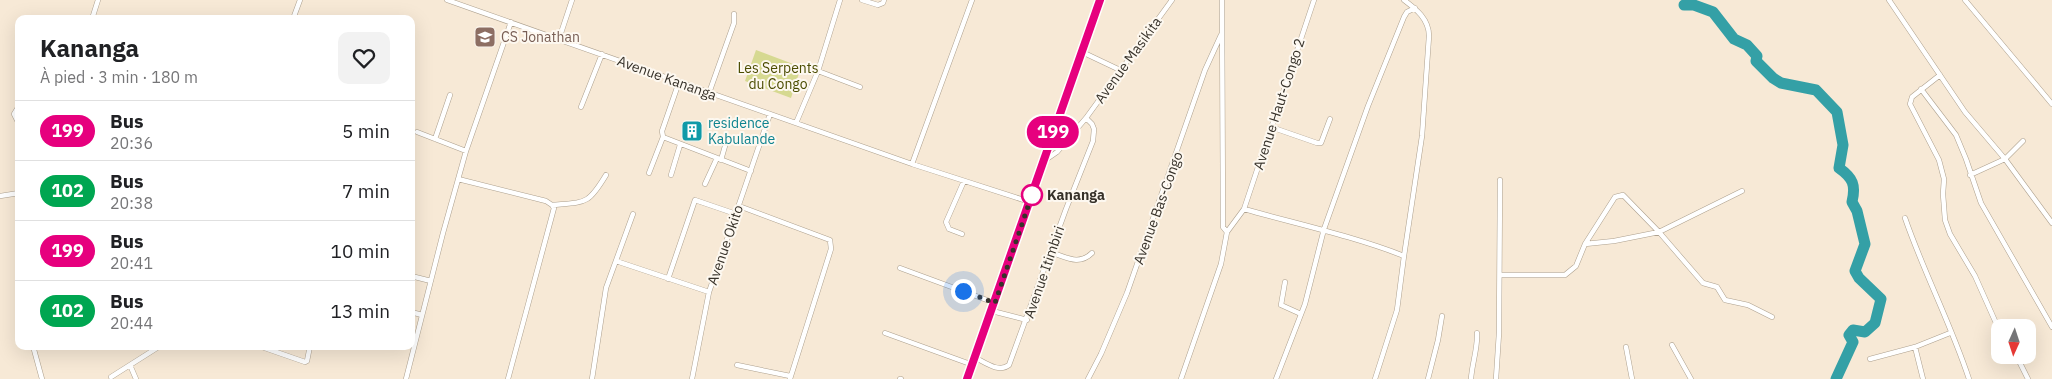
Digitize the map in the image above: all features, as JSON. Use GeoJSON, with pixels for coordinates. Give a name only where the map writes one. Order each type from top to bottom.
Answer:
{"type":"FeatureCollection","features":[{"type":"Feature","properties":{"kind":"main road"},"geometry":{"type":"LineString","coordinates":[[967,379],[1100,0]]}},
{"type":"Feature","properties":{"kind":"street"},"geometry":{"type":"LineString","coordinates":[[93,15],[98,0]]}},
{"type":"Feature","properties":{"kind":"street"},"geometry":{"type":"LineString","coordinates":[[294,15],[300,0]]}},
{"type":"Feature","properties":{"kind":"street","name":"Avenue Kananga"},"geometry":{"type":"LineString","coordinates":[[447,0],[912,164],[1030,202]]}},
{"type":"Feature","properties":{"kind":"street"},"geometry":{"type":"LineString","coordinates":[[559,39],[572,0]]}},
{"type":"Feature","properties":{"kind":"street"},"geometry":{"type":"LineString","coordinates":[[796,123],[818,71],[840,0]]}},
{"type":"Feature","properties":{"kind":"street"},"geometry":{"type":"LineString","coordinates":[[862,0],[878,6],[884,0]]}},
{"type":"Feature","properties":{"kind":"street"},"geometry":{"type":"LineString","coordinates":[[912,164],[972,0]]}},
{"type":"Feature","properties":{"kind":"street","name":"Avenue Masikita"},"geometry":{"type":"LineString","coordinates":[[1043,161],[1057,152],[1086,118],[1172,0]]}},
{"type":"Feature","properties":{"kind":"street"},"geometry":{"type":"LineString","coordinates":[[1224,0],[1221,34],[1224,227],[1227,232]]}},
{"type":"Feature","properties":{"kind":"street","name":"Avenue Haut-Congo 2"},"geometry":{"type":"LineString","coordinates":[[1181,379],[1222,264],[1227,232],[1244,209],[1314,0]]}},
{"type":"Feature","properties":{"kind":"street"},"geometry":{"type":"LineString","coordinates":[[1375,379],[1397,310],[1422,136],[1429,29],[1425,20],[1415,8],[1404,0]]}},
{"type":"Feature","properties":{"kind":"street"},"geometry":{"type":"LineString","coordinates":[[1889,0],[1965,112],[2005,159],[2052,223]]}},
{"type":"Feature","properties":{"kind":"street"},"geometry":{"type":"LineString","coordinates":[[1965,0],[2052,104]]}},
{"type":"Feature","properties":{"kind":"street"},"geometry":{"type":"LineString","coordinates":[[1276,379],[1301,314],[1315,270],[1324,232],[1388,55],[1404,16],[1415,8]]}},
{"type":"Feature","properties":{"kind":"street"},"geometry":{"type":"LineString","coordinates":[[710,93],[734,23],[734,14]]}},
{"type":"Feature","properties":{"kind":"street"},"geometry":{"type":"LineString","coordinates":[[415,343],[466,151],[511,22]]}},
{"type":"Feature","properties":{"kind":"street","name":"Avenue Bas-Congo"},"geometry":{"type":"LineString","coordinates":[[1088,379],[1101,354],[1127,293],[1205,70],[1221,34]]}},
{"type":"Feature","properties":{"kind":"street"},"geometry":{"type":"LineString","coordinates":[[1082,52],[1120,70]]}},
{"type":"Feature","properties":{"kind":"street"},"geometry":{"type":"LineString","coordinates":[[580,108],[602,54]]}},
{"type":"Feature","properties":{"kind":"street"},"geometry":{"type":"LineString","coordinates":[[818,71],[860,88]]}},
{"type":"Feature","properties":{"kind":"street"},"geometry":{"type":"LineString","coordinates":[[1940,75],[1921,88],[1912,97],[1910,104],[1939,160],[1944,179],[1942,194],[1950,234],[1975,276],[1994,319]]}},
{"type":"Feature","properties":{"kind":"street"},"geometry":{"type":"LineString","coordinates":[[649,173],[663,137],[662,131],[679,82]]}},
{"type":"Feature","properties":{"kind":"street"},"geometry":{"type":"LineString","coordinates":[[1921,88],[1956,134],[1981,203],[2052,327]]}},
{"type":"Feature","properties":{"kind":"street"},"geometry":{"type":"LineString","coordinates":[[434,139],[450,95]]}},
{"type":"Feature","properties":{"kind":"street","name":"Avenue Okito"},"geometry":{"type":"LineString","coordinates":[[692,379],[709,292],[770,114]]}},
{"type":"Feature","properties":{"kind":"street","name":"Avenue Itimbiri"},"geometry":{"type":"LineString","coordinates":[[884,333],[1000,369],[1010,365],[1050,252],[1093,141],[1094,129],[1086,118]]}},
{"type":"Feature","properties":{"kind":"street"},"geometry":{"type":"LineString","coordinates":[[1271,127],[1321,143],[1330,119]]}},
{"type":"Feature","properties":{"kind":"street"},"geometry":{"type":"LineString","coordinates":[[417,132],[466,151]]}},
{"type":"Feature","properties":{"kind":"street"},"geometry":{"type":"LineString","coordinates":[[663,137],[751,171]]}},
{"type":"Feature","properties":{"kind":"street"},"geometry":{"type":"LineString","coordinates":[[705,184],[719,159],[727,139]]}},
{"type":"Feature","properties":{"kind":"street"},"geometry":{"type":"LineString","coordinates":[[1970,175],[2005,159],[2023,141]]}},
{"type":"Feature","properties":{"kind":"street"},"geometry":{"type":"LineString","coordinates":[[671,175],[680,145]]}},
{"type":"Feature","properties":{"kind":"street"},"geometry":{"type":"LineString","coordinates":[[458,179],[552,204],[578,203],[590,199],[606,175]]}},
{"type":"Feature","properties":{"kind":"street"},"geometry":{"type":"LineString","coordinates":[[1496,379],[1499,332],[1500,180]]}},
{"type":"Feature","properties":{"kind":"street"},"geometry":{"type":"LineString","coordinates":[[962,234],[949,229],[946,222],[964,181]]}},
{"type":"Feature","properties":{"kind":"street"},"geometry":{"type":"LineString","coordinates":[[1585,244],[1614,241],[1659,232],[1742,191]]}},
{"type":"Feature","properties":{"kind":"street"},"geometry":{"type":"LineString","coordinates":[[0,196],[15,194]]}},
{"type":"Feature","properties":{"kind":"street"},"geometry":{"type":"LineString","coordinates":[[1500,275],[1565,275],[1576,266],[1585,244],[1616,198],[1620,195],[1625,197],[1659,232],[1703,283],[1720,289],[1725,300],[1748,305],[1772,317]]}},
{"type":"Feature","properties":{"kind":"street"},"geometry":{"type":"LineString","coordinates":[[668,279],[694,200],[736,214]]}},
{"type":"Feature","properties":{"kind":"street"},"geometry":{"type":"LineString","coordinates":[[508,379],[554,211],[552,204]]}},
{"type":"Feature","properties":{"kind":"street"},"geometry":{"type":"LineString","coordinates":[[737,365],[790,377],[831,249],[830,240],[739,206]]}},
{"type":"Feature","properties":{"kind":"street"},"geometry":{"type":"LineString","coordinates":[[1244,209],[1372,244],[1404,256]]}},
{"type":"Feature","properties":{"kind":"street"},"geometry":{"type":"LineString","coordinates":[[592,379],[606,288],[633,214]]}},
{"type":"Feature","properties":{"kind":"street"},"geometry":{"type":"LineString","coordinates":[[1906,218],[1917,252],[1936,293],[1950,333],[1970,379]]}},
{"type":"Feature","properties":{"kind":"street"},"geometry":{"type":"LineString","coordinates":[[1050,252],[1079,261],[1086,259],[1092,253]]}},
{"type":"Feature","properties":{"kind":"street"},"geometry":{"type":"LineString","coordinates":[[616,261],[709,292]]}},
{"type":"Feature","properties":{"kind":"street"},"geometry":{"type":"LineString","coordinates":[[900,268],[995,303]]}},
{"type":"Feature","properties":{"kind":"street"},"geometry":{"type":"LineString","coordinates":[[415,277],[431,281]]}},
{"type":"Feature","properties":{"kind":"street"},"geometry":{"type":"LineString","coordinates":[[1285,282],[1281,305],[1301,314]]}},
{"type":"Feature","properties":{"kind":"street"},"geometry":{"type":"LineString","coordinates":[[992,311],[1027,320]]}},
{"type":"Feature","properties":{"kind":"street"},"geometry":{"type":"LineString","coordinates":[[415,313],[422,315]]}},
{"type":"Feature","properties":{"kind":"street"},"geometry":{"type":"LineString","coordinates":[[1428,379],[1442,316]]}},
{"type":"Feature","properties":{"kind":"street"},"geometry":{"type":"LineString","coordinates":[[1471,379],[1477,333]]}},
{"type":"Feature","properties":{"kind":"street"},"geometry":{"type":"LineString","coordinates":[[1870,360],[1915,347],[1950,333]]}},
{"type":"Feature","properties":{"kind":"street"},"geometry":{"type":"LineString","coordinates":[[1672,345],[1691,379]]}},
{"type":"Feature","properties":{"kind":"street"},"geometry":{"type":"LineString","coordinates":[[1626,347],[1632,379]]}},
{"type":"Feature","properties":{"kind":"street"},"geometry":{"type":"LineString","coordinates":[[1915,347],[1923,379]]}},
{"type":"Feature","properties":{"kind":"street"},"geometry":{"type":"LineString","coordinates":[[34,350],[42,379]]}},
{"type":"Feature","properties":{"kind":"street"},"geometry":{"type":"LineString","coordinates":[[111,377],[154,350]]}},
{"type":"Feature","properties":{"kind":"street"},"geometry":{"type":"LineString","coordinates":[[270,350],[305,362],[309,350]]}},
{"type":"Feature","properties":{"kind":"street"},"geometry":{"type":"LineString","coordinates":[[406,379],[413,350]]}},
{"type":"Feature","properties":{"kind":"street"},"geometry":{"type":"LineString","coordinates":[[2019,364],[2028,379]]}},
{"type":"Feature","properties":{"kind":"street"},"geometry":{"type":"LineString","coordinates":[[130,365],[136,379]]}},
{"type":"Feature","properties":{"kind":"green space","name":"Les Serpents du Congo"},"geometry":{"type":"Polygon","coordinates":[[[756,50],[801,67],[791,98],[745,81],[756,50]]]}},
{"type":"Feature","properties":{"kind":"waterway"},"geometry":{"type":"LineString","coordinates":[[1684,5],[1694,5],[1713,12],[1734,39],[1747,45],[1757,56],[1756,61],[1773,78],[1781,83],[1816,90],[1837,112],[1843,145],[1839,168],[1848,175],[1852,182],[1854,191],[1852,202],[1857,211],[1865,244],[1855,271],[1859,278],[1881,299],[1875,323],[1865,332],[1853,330],[1849,335],[1853,342],[1836,379]]}},
{"type":"Feature","properties":{"kind":"bus line","name":"199"},"geometry":{"type":"LineString","coordinates":[[967,379],[976,358],[1061,108],[1100,0]]}},
{"type":"Feature","properties":{"kind":"place","name":"CS Jonathan"},"geometry":{"type":"Point","coordinates":[485,37]}},
{"type":"Feature","properties":{"kind":"place","name":"residence Kabulande"},"geometry":{"type":"Point","coordinates":[692,131]}},
{"type":"Feature","properties":{"kind":"place","name":"Kananga"},"geometry":{"type":"Point","coordinates":[1032,195]}},
{"type":"Feature","properties":{"kind":"route"},"geometry":{"type":"LineString","coordinates":[[963,291],[995,303],[1034,189],[1032,195]]}}]}
